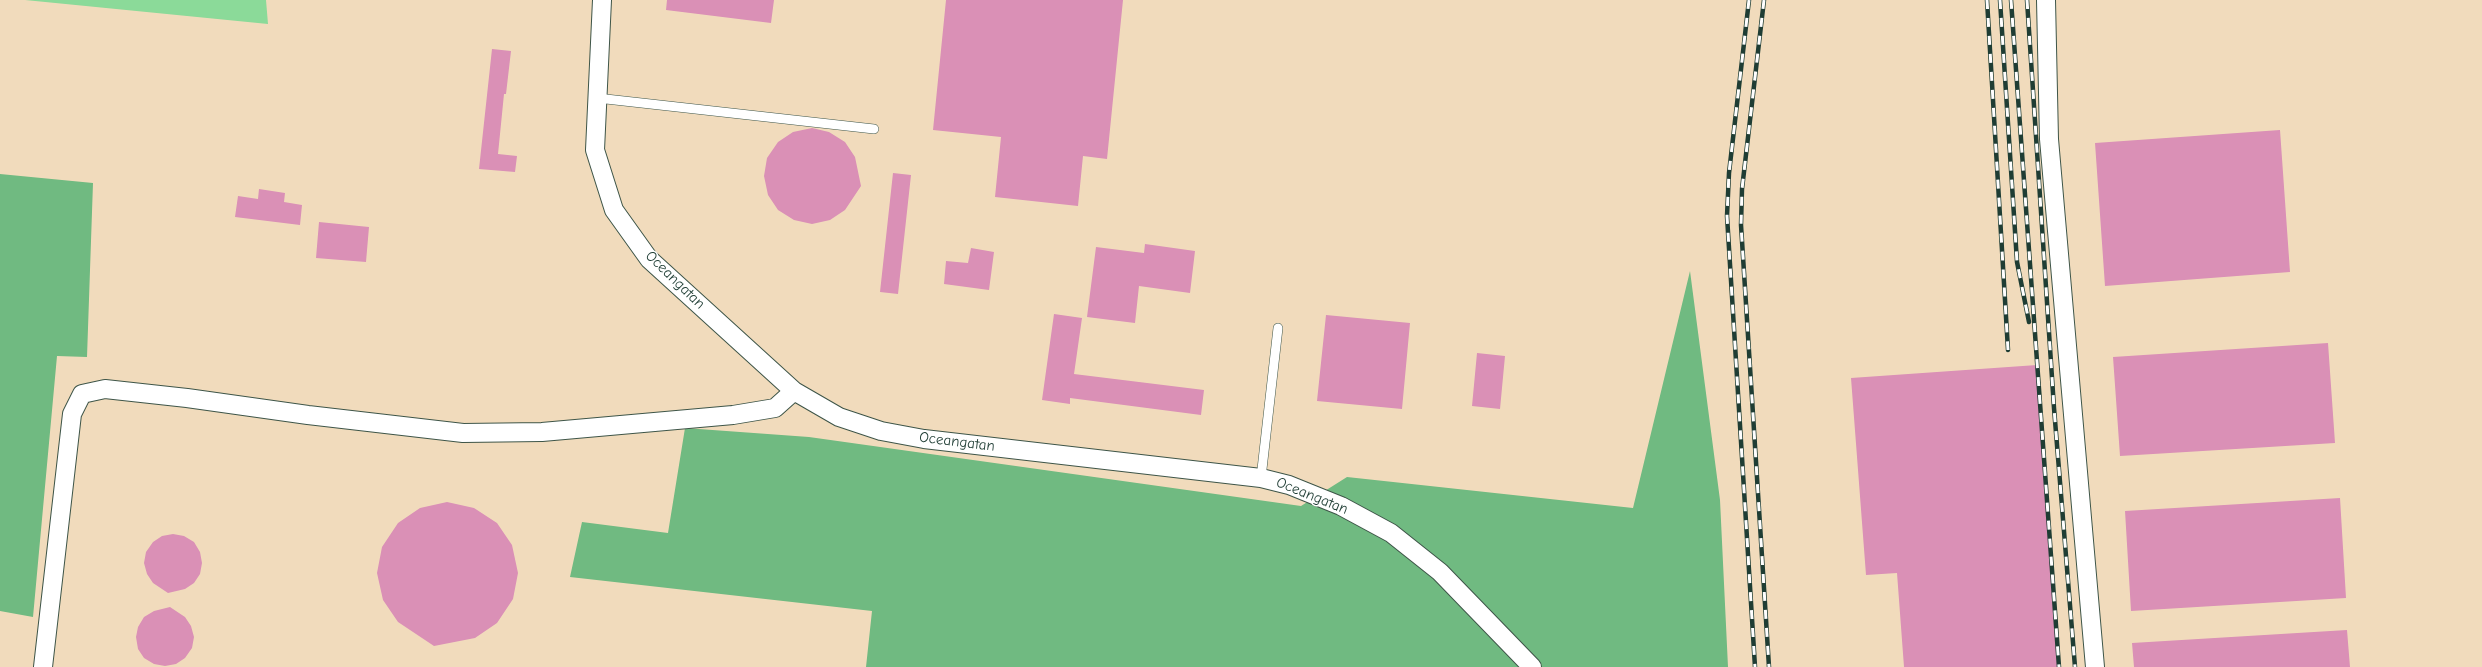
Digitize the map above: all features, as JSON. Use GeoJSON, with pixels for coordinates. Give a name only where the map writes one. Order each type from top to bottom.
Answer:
{"type":"FeatureCollection","features":[{"type":"Feature","properties":{"kind":"street","name":"Oceangatan"},"geometry":{"type":"LineString","coordinates":[[602,0],[595,150],[614,210],[649,258],[794,391],[839,417],[881,431],[924,439],[1261,478],[1289,485],[1341,506],[1391,533],[1440,572],[1532,667]]}},
{"type":"Feature","properties":{"kind":"street"},"geometry":{"type":"LineString","coordinates":[[2046,0],[2049,139],[2094,667]]}},
{"type":"Feature","properties":{"kind":"street"},"geometry":{"type":"LineString","coordinates":[[43,667],[72,414],[82,394],[105,389],[463,433],[542,432],[733,415],[775,408],[794,391]]}},
{"type":"Feature","properties":{"kind":"lane"},"geometry":{"type":"LineString","coordinates":[[597,98],[874,129]]}},
{"type":"Feature","properties":{"kind":"lane"},"geometry":{"type":"LineString","coordinates":[[1261,478],[1278,328]]}},
{"type":"Feature","properties":{"kind":"green space"},"geometry":{"type":"Polygon","coordinates":[[[25,0],[266,0],[268,24],[25,0]]]}},
{"type":"Feature","properties":{"kind":"green space"},"geometry":{"type":"Polygon","coordinates":[[[0,174],[93,183],[87,357],[57,356],[33,617],[0,611],[0,174]]]}},
{"type":"Feature","properties":{"kind":"green space"},"geometry":{"type":"Polygon","coordinates":[[[1690,271],[1720,500],[1728,667],[866,667],[872,611],[570,577],[582,522],[668,533],[685,428],[809,437],[1301,506],[1347,477],[1633,508],[1690,271]]]}},
{"type":"Feature","properties":{"kind":"building"},"geometry":{"type":"Polygon","coordinates":[[[667,0],[774,0],[771,23],[666,10],[667,0]]]}},
{"type":"Feature","properties":{"kind":"building"},"geometry":{"type":"Polygon","coordinates":[[[946,0],[1123,0],[1107,159],[1083,156],[1078,206],[995,197],[1001,137],[933,130],[946,0]]]}},
{"type":"Feature","properties":{"kind":"building"},"geometry":{"type":"Polygon","coordinates":[[[492,49],[511,51],[506,94],[504,94],[498,154],[517,156],[515,172],[479,169],[492,49]]]}},
{"type":"Feature","properties":{"kind":"building"},"geometry":{"type":"Polygon","coordinates":[[[812,128],[829,132],[845,142],[855,157],[861,186],[845,210],[830,220],[812,224],[794,220],[778,210],[768,195],[764,176],[767,158],[778,142],[793,132],[812,128]]]}},
{"type":"Feature","properties":{"kind":"building"},"geometry":{"type":"Polygon","coordinates":[[[2280,130],[2290,272],[2105,286],[2095,143],[2280,130]]]}},
{"type":"Feature","properties":{"kind":"building"},"geometry":{"type":"Polygon","coordinates":[[[893,173],[911,175],[898,294],[880,292],[893,173]]]}},
{"type":"Feature","properties":{"kind":"building"},"geometry":{"type":"Polygon","coordinates":[[[259,189],[285,193],[284,202],[302,205],[300,225],[235,217],[238,196],[258,199],[259,189]]]}},
{"type":"Feature","properties":{"kind":"building"},"geometry":{"type":"Polygon","coordinates":[[[319,222],[369,227],[366,262],[316,258],[319,222]]]}},
{"type":"Feature","properties":{"kind":"building"},"geometry":{"type":"Polygon","coordinates":[[[1145,244],[1195,251],[1190,293],[1139,286],[1135,323],[1087,317],[1096,247],[1144,253],[1145,244]]]}},
{"type":"Feature","properties":{"kind":"building"},"geometry":{"type":"Polygon","coordinates":[[[971,248],[994,252],[989,290],[944,284],[946,261],[968,263],[971,248]]]}},
{"type":"Feature","properties":{"kind":"building"},"geometry":{"type":"Polygon","coordinates":[[[1054,314],[1082,318],[1074,374],[1204,390],[1201,415],[1070,398],[1070,404],[1042,400],[1054,314]]]}},
{"type":"Feature","properties":{"kind":"building"},"geometry":{"type":"Polygon","coordinates":[[[1326,315],[1410,323],[1402,409],[1317,401],[1326,315]]]}},
{"type":"Feature","properties":{"kind":"building"},"geometry":{"type":"Polygon","coordinates":[[[2328,343],[2335,443],[2120,456],[2113,357],[2328,343]]]}},
{"type":"Feature","properties":{"kind":"building"},"geometry":{"type":"Polygon","coordinates":[[[1477,353],[1505,356],[1500,409],[1472,406],[1477,353]]]}},
{"type":"Feature","properties":{"kind":"building"},"geometry":{"type":"Polygon","coordinates":[[[2037,365],[2059,667],[1904,667],[1897,573],[1866,575],[1851,378],[2037,365]]]}},
{"type":"Feature","properties":{"kind":"building"},"geometry":{"type":"Polygon","coordinates":[[[2340,498],[2346,598],[2131,611],[2125,511],[2340,498]]]}},
{"type":"Feature","properties":{"kind":"building"},"geometry":{"type":"Polygon","coordinates":[[[447,502],[474,508],[497,523],[512,545],[518,573],[513,599],[497,623],[475,638],[434,646],[398,622],[383,600],[377,573],[382,547],[398,523],[420,508],[447,502]]]}},
{"type":"Feature","properties":{"kind":"building"},"geometry":{"type":"Polygon","coordinates":[[[173,534],[184,536],[194,542],[200,552],[202,563],[200,574],[194,583],[185,589],[168,593],[153,583],[147,574],[144,563],[146,552],[153,542],[162,536],[173,534]]]}},
{"type":"Feature","properties":{"kind":"building"},"geometry":{"type":"Polygon","coordinates":[[[170,607],[185,617],[191,626],[194,637],[192,648],[185,658],[176,664],[165,666],[154,664],[144,658],[138,649],[136,637],[138,627],[144,617],[154,611],[170,607]]]}},
{"type":"Feature","properties":{"kind":"building"},"geometry":{"type":"Polygon","coordinates":[[[2347,630],[2350,667],[2134,667],[2132,643],[2347,630]]]}},
{"type":"Feature","properties":{"kind":"railway"},"geometry":{"type":"LineString","coordinates":[[1749,0],[1729,173],[1727,216],[1755,667]]}},
{"type":"Feature","properties":{"kind":"railway"},"geometry":{"type":"LineString","coordinates":[[1764,0],[1742,189],[1741,225],[1769,667]]}},
{"type":"Feature","properties":{"kind":"railway"},"geometry":{"type":"LineString","coordinates":[[1987,0],[2008,350]]}},
{"type":"Feature","properties":{"kind":"railway"},"geometry":{"type":"LineString","coordinates":[[2000,0],[2017,262],[2029,322]]}},
{"type":"Feature","properties":{"kind":"railway"},"geometry":{"type":"LineString","coordinates":[[2011,0],[2059,667]]}},
{"type":"Feature","properties":{"kind":"railway"},"geometry":{"type":"LineString","coordinates":[[2027,0],[2054,408],[2075,667]]}}]}
